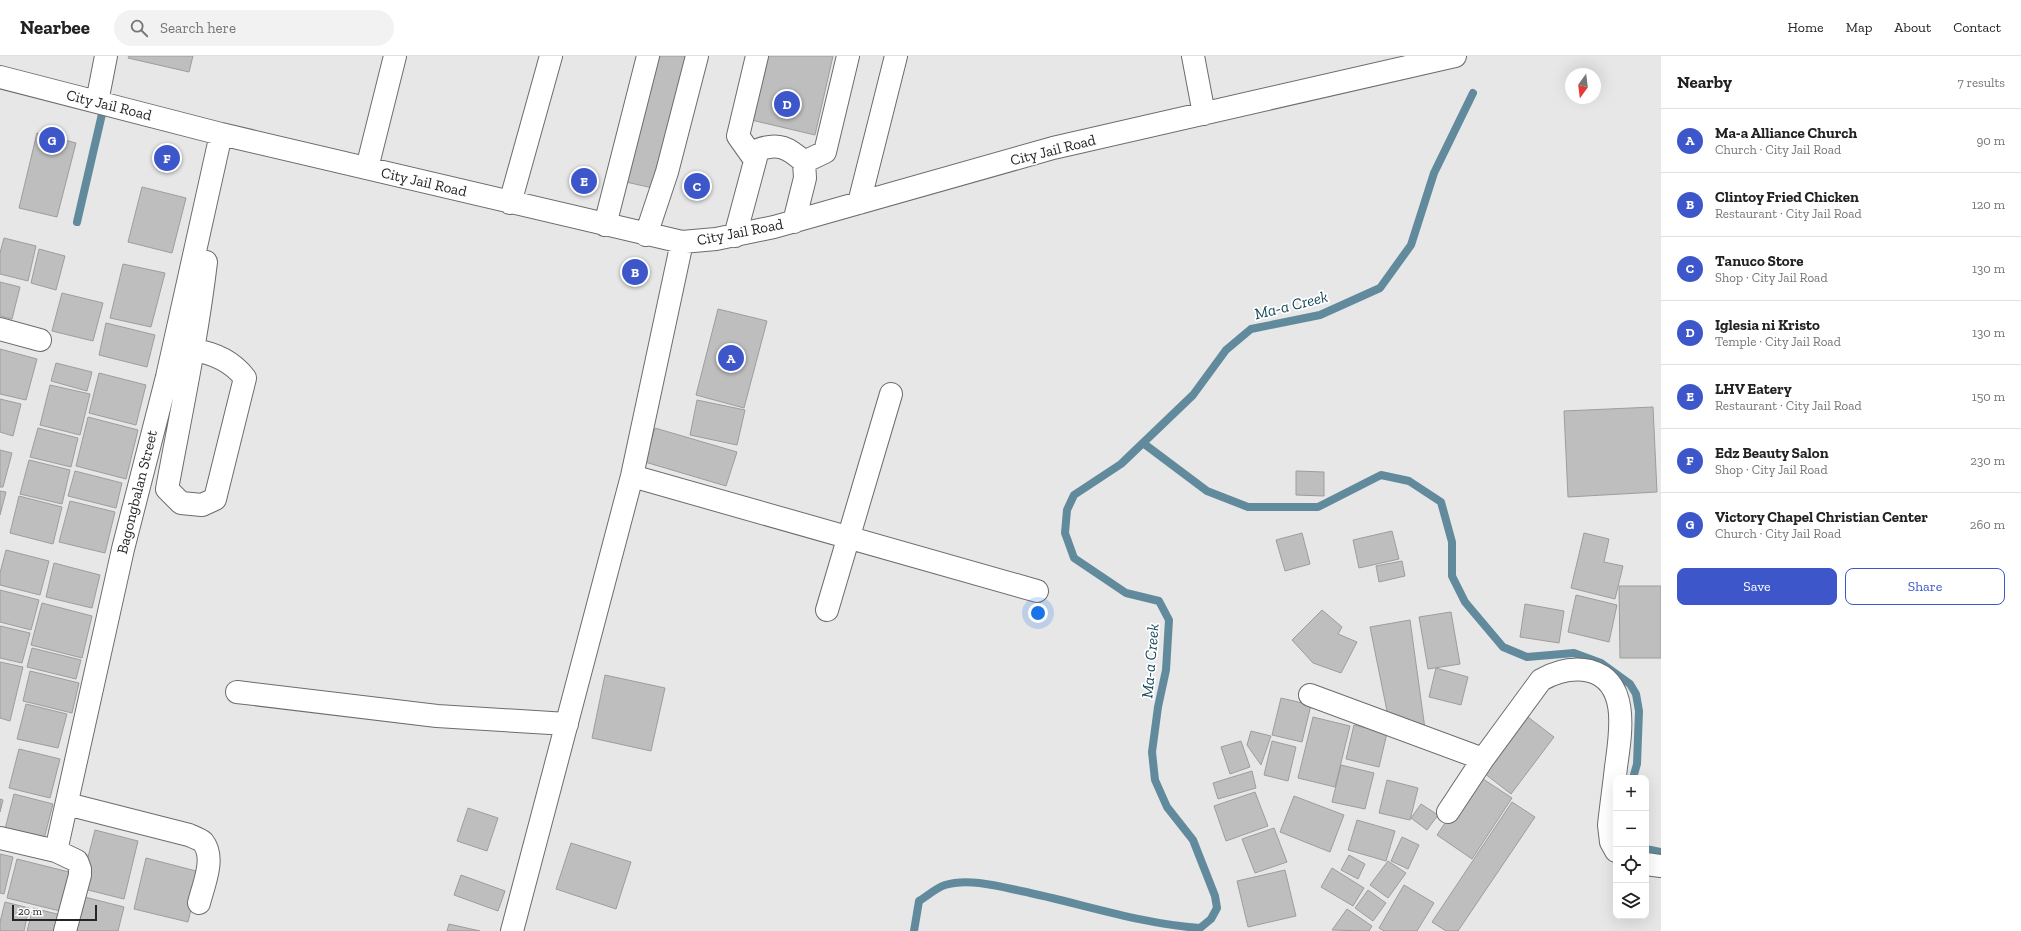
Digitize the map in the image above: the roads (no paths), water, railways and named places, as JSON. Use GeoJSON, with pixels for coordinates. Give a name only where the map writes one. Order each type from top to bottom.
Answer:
{"type":"FeatureCollection","features":[{"type":"Feature","properties":{"kind":"street"},"geometry":{"type":"LineString","coordinates":[[97,102],[106,56]]}},
{"type":"Feature","properties":{"kind":"street"},"geometry":{"type":"LineString","coordinates":[[367,168],[396,56]]}},
{"type":"Feature","properties":{"kind":"street"},"geometry":{"type":"LineString","coordinates":[[510,203],[551,56]]}},
{"type":"Feature","properties":{"kind":"street"},"geometry":{"type":"LineString","coordinates":[[606,225],[648,56]]}},
{"type":"Feature","properties":{"kind":"street"},"geometry":{"type":"LineString","coordinates":[[646,235],[667,172],[697,56]]}},
{"type":"Feature","properties":{"kind":"street"},"geometry":{"type":"LineString","coordinates":[[755,160],[738,136],[757,56]]}},
{"type":"Feature","properties":{"kind":"street"},"geometry":{"type":"LineString","coordinates":[[804,162],[825,152],[848,56]]}},
{"type":"Feature","properties":{"kind":"street"},"geometry":{"type":"LineString","coordinates":[[859,203],[896,56]]}},
{"type":"Feature","properties":{"kind":"street"},"geometry":{"type":"LineString","coordinates":[[1193,56],[1204,114]]}},
{"type":"Feature","properties":{"kind":"street","name":"City Jail Road"},"geometry":{"type":"LineString","coordinates":[[0,77],[221,134],[646,235],[682,242],[735,236],[794,222],[1053,148],[1455,56]]}},
{"type":"Feature","properties":{"kind":"street","name":"Bagongbalan Street"},"geometry":{"type":"LineString","coordinates":[[56,851],[122,549],[167,377],[221,134]]}},
{"type":"Feature","properties":{"kind":"street"},"geometry":{"type":"LineString","coordinates":[[735,236],[758,150],[770,145],[790,150],[804,162],[805,178],[794,222]]}},
{"type":"Feature","properties":{"kind":"street"},"geometry":{"type":"LineString","coordinates":[[193,350],[210,353],[217,356],[237,367],[244,378],[215,498],[202,505],[181,502],[167,489],[193,350],[200,316],[210,232],[204,214]]}},
{"type":"Feature","properties":{"kind":"street"},"geometry":{"type":"LineString","coordinates":[[512,931],[632,476],[682,242]]}},
{"type":"Feature","properties":{"kind":"street"},"geometry":{"type":"LineString","coordinates":[[0,329],[40,340]]}},
{"type":"Feature","properties":{"kind":"street"},"geometry":{"type":"LineString","coordinates":[[827,610],[891,394]]}},
{"type":"Feature","properties":{"kind":"street"},"geometry":{"type":"LineString","coordinates":[[632,476],[1037,591]]}},
{"type":"Feature","properties":{"kind":"street"},"geometry":{"type":"LineString","coordinates":[[1448,812],[1483,759],[1541,680],[1552,674],[1568,669],[1598,673],[1610,682],[1619,702],[1621,724],[1609,825],[1611,842],[1614,847]]}},
{"type":"Feature","properties":{"kind":"street"},"geometry":{"type":"LineString","coordinates":[[237,692],[437,716],[567,724]]}},
{"type":"Feature","properties":{"kind":"street"},"geometry":{"type":"LineString","coordinates":[[1310,695],[1483,759]]}},
{"type":"Feature","properties":{"kind":"street"},"geometry":{"type":"LineString","coordinates":[[67,804],[189,835],[202,842],[208,852],[208,867],[199,903]]}},
{"type":"Feature","properties":{"kind":"street"},"geometry":{"type":"LineString","coordinates":[[0,838],[56,851],[77,861],[80,869],[65,931]]}},
{"type":"Feature","properties":{"kind":"street"},"geometry":{"type":"LineString","coordinates":[[1649,864],[1661,866]]}},
{"type":"Feature","properties":{"kind":"waterway","name":"Ma-a Creek"},"geometry":{"type":"LineString","coordinates":[[914,931],[919,901],[942,886],[963,882],[1003,887],[1133,918],[1178,926],[1200,928],[1211,919],[1217,908],[1215,896],[1193,840],[1167,807],[1155,780],[1152,752],[1158,707],[1166,670],[1169,620],[1159,601],[1126,593],[1074,558],[1065,533],[1067,510],[1074,495],[1121,464],[1193,395],[1226,350],[1251,329],[1320,315],[1380,288],[1411,245],[1434,173],[1473,93]]}},
{"type":"Feature","properties":{"kind":"waterway"},"geometry":{"type":"LineString","coordinates":[[77,222],[102,114]]}},
{"type":"Feature","properties":{"kind":"waterway"},"geometry":{"type":"LineString","coordinates":[[1143,443],[1207,491],[1248,507],[1318,507],[1381,475],[1409,481],[1441,502],[1452,542],[1452,576],[1465,602],[1503,647],[1527,657],[1574,653],[1601,663],[1630,684],[1636,694],[1639,711],[1637,764],[1634,775]]}},
{"type":"Feature","properties":{"kind":"waterway"},"geometry":{"type":"LineString","coordinates":[[1649,850],[1661,852]]}},
{"type":"Feature","properties":{"kind":"place","name":"Iglesia ni Kristo"},"geometry":{"type":"Point","coordinates":[787,104]}},
{"type":"Feature","properties":{"kind":"place","name":"Victory Chapel Christian Center"},"geometry":{"type":"Point","coordinates":[52,140]}},
{"type":"Feature","properties":{"kind":"place","name":"Edz Beauty Salon"},"geometry":{"type":"Point","coordinates":[167,158]}},
{"type":"Feature","properties":{"kind":"place","name":"LHV Eatery"},"geometry":{"type":"Point","coordinates":[584,181]}},
{"type":"Feature","properties":{"kind":"place","name":"Tanuco Store"},"geometry":{"type":"Point","coordinates":[697,186]}},
{"type":"Feature","properties":{"kind":"place","name":"Clintoy Fried Chicken"},"geometry":{"type":"Point","coordinates":[635,272]}},
{"type":"Feature","properties":{"kind":"place","name":"Ma-a Alliance Church"},"geometry":{"type":"Point","coordinates":[731,358]}}]}
